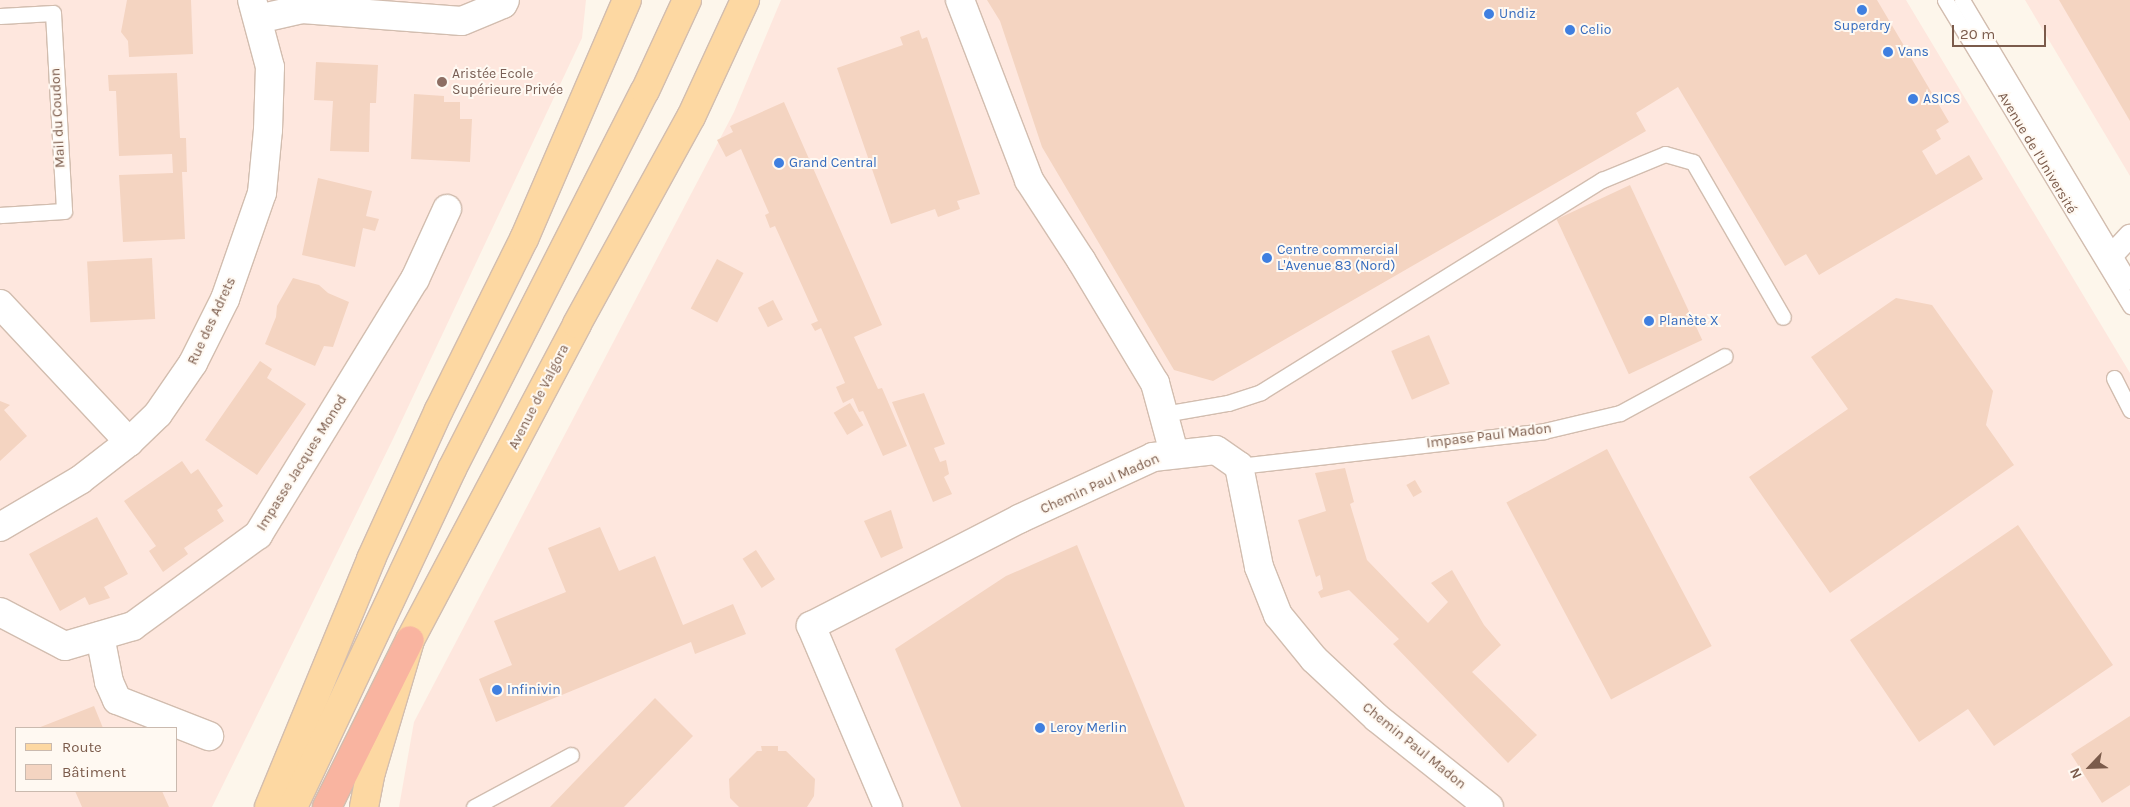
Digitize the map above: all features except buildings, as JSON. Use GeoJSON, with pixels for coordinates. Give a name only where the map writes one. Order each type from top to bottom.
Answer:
{"type":"FeatureCollection","features":[{"type":"Feature","properties":{"kind":"highway"},"geometry":{"type":"LineString","coordinates":[[327,807],[410,640]]}},
{"type":"Feature","properties":{"kind":"main road"},"geometry":{"type":"LineString","coordinates":[[277,805],[371,559],[439,410],[524,239],[627,0]]}},
{"type":"Feature","properties":{"kind":"main road"},"geometry":{"type":"LineString","coordinates":[[277,805],[452,469],[645,91],[687,0]]}},
{"type":"Feature","properties":{"kind":"main road","name":"Avenue de Valgora"},"geometry":{"type":"LineString","coordinates":[[364,807],[371,772],[410,640],[577,324],[692,117],[745,0]]}},
{"type":"Feature","properties":{"kind":"street"},"geometry":{"type":"LineString","coordinates":[[255,10],[302,5],[462,21],[504,4],[505,0]]}},
{"type":"Feature","properties":{"kind":"street"},"geometry":{"type":"LineString","coordinates":[[960,0],[1029,180],[1081,260],[1155,383],[1174,453]]}},
{"type":"Feature","properties":{"kind":"street","name":"Rue des Adrets"},"geometry":{"type":"LineString","coordinates":[[0,527],[80,480],[129,442],[158,414],[193,364],[225,299],[262,193],[270,67],[255,10]]}},
{"type":"Feature","properties":{"kind":"street","name":"Impasse Jacques Monod"},"geometry":{"type":"LineString","coordinates":[[0,612],[65,646],[100,636],[133,626],[258,534],[415,279],[447,209]]}},
{"type":"Feature","properties":{"kind":"street"},"geometry":{"type":"LineString","coordinates":[[2113,254],[2130,236]]}},
{"type":"Feature","properties":{"kind":"street"},"geometry":{"type":"LineString","coordinates":[[0,304],[129,442]]}},
{"type":"Feature","properties":{"kind":"street","name":"Chemin Paul Madon"},"geometry":{"type":"LineString","coordinates":[[888,807],[811,626],[1019,519],[1153,458],[1174,453],[1216,450],[1239,466],[1259,567],[1278,615],[1314,659],[1377,718],[1489,807]]}},
{"type":"Feature","properties":{"kind":"street"},"geometry":{"type":"LineString","coordinates":[[100,636],[109,682],[117,700],[209,736]]}},
{"type":"Feature","properties":{"kind":"lane","name":"Avenue de l'Université"},"geometry":{"type":"LineString","coordinates":[[1945,0],[2130,306]]}},
{"type":"Feature","properties":{"kind":"lane","name":"Avenue de l'Université"},"geometry":{"type":"LineString","coordinates":[[1962,0],[2130,282]]}},
{"type":"Feature","properties":{"kind":"lane","name":"Mail du Coudon"},"geometry":{"type":"LineString","coordinates":[[0,16],[52,13],[64,212],[0,215]]}},
{"type":"Feature","properties":{"kind":"lane"},"geometry":{"type":"LineString","coordinates":[[1164,414],[1228,403],[1261,392],[1602,180],[1665,154],[1693,162],[1783,317]]}},
{"type":"Feature","properties":{"kind":"lane","name":"Impase Paul Madon"},"geometry":{"type":"LineString","coordinates":[[1239,466],[1544,431],[1620,412],[1725,356]]}},
{"type":"Feature","properties":{"kind":"lane"},"geometry":{"type":"LineString","coordinates":[[2114,378],[2130,410]]}},
{"type":"Feature","properties":{"kind":"lane"},"geometry":{"type":"LineString","coordinates":[[474,807],[571,755]]}},
{"type":"Feature","properties":{"kind":"shaded area"},"geometry":{"type":"Polygon","coordinates":[[[0,0],[586,0],[582,38],[393,439],[212,807],[0,807],[0,0]]]}},
{"type":"Feature","properties":{"kind":"shaded area"},"geometry":{"type":"Polygon","coordinates":[[[781,0],[1906,0],[2130,373],[2130,807],[399,807],[414,722],[734,112],[781,0]]]}},
{"type":"Feature","properties":{"kind":"shaded area"},"geometry":{"type":"Polygon","coordinates":[[[2025,0],[2130,0],[2130,176],[2025,0]]]}},
{"type":"Feature","properties":{"kind":"place","name":"Superdry"},"geometry":{"type":"Point","coordinates":[1862,10]}},
{"type":"Feature","properties":{"kind":"place","name":"Undiz"},"geometry":{"type":"Point","coordinates":[1489,14]}},
{"type":"Feature","properties":{"kind":"place","name":"Celio"},"geometry":{"type":"Point","coordinates":[1570,30]}},
{"type":"Feature","properties":{"kind":"place","name":"Vans"},"geometry":{"type":"Point","coordinates":[1888,52]}},
{"type":"Feature","properties":{"kind":"place","name":"Aristée Ecole Supérieure Privée"},"geometry":{"type":"Point","coordinates":[442,82]}},
{"type":"Feature","properties":{"kind":"place","name":"ASICS"},"geometry":{"type":"Point","coordinates":[1913,99]}},
{"type":"Feature","properties":{"kind":"place","name":"Grand Central"},"geometry":{"type":"Point","coordinates":[779,163]}},
{"type":"Feature","properties":{"kind":"place","name":"Centre commercial L'Avenue 83 (Nord)"},"geometry":{"type":"Point","coordinates":[1267,258]}},
{"type":"Feature","properties":{"kind":"place","name":"Planète X"},"geometry":{"type":"Point","coordinates":[1649,321]}},
{"type":"Feature","properties":{"kind":"place","name":"Infinivin"},"geometry":{"type":"Point","coordinates":[497,690]}},
{"type":"Feature","properties":{"kind":"place","name":"Leroy Merlin"},"geometry":{"type":"Point","coordinates":[1040,728]}}]}
